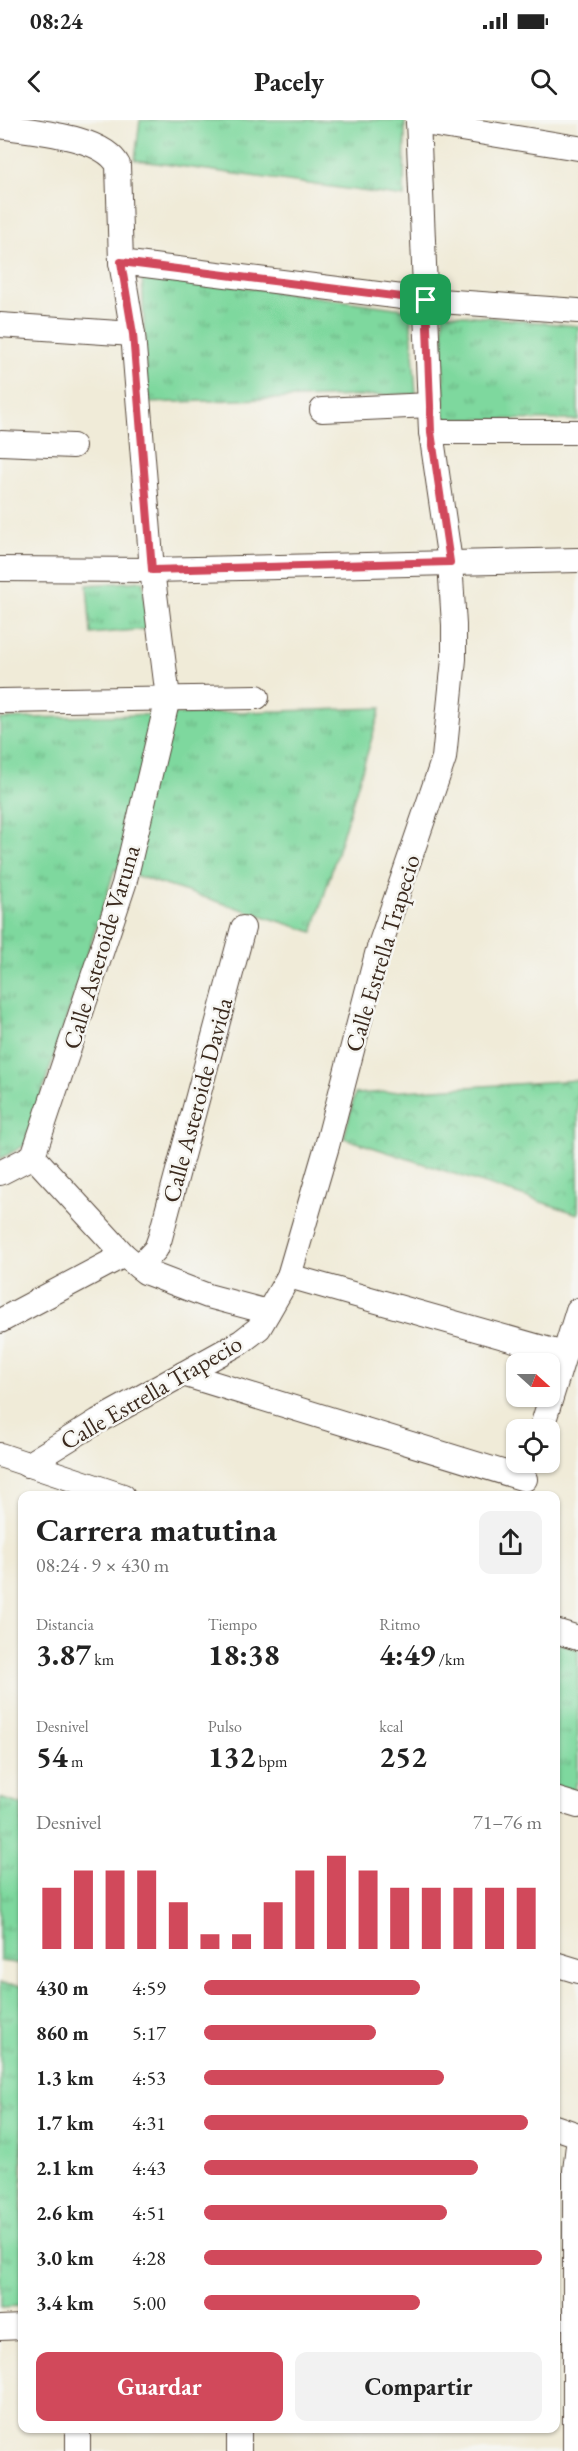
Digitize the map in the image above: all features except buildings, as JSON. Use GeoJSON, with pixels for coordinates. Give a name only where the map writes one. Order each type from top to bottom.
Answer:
{"type":"FeatureCollection","features":[{"type":"Feature","properties":{"kind":"street"},"geometry":{"type":"LineString","coordinates":[[418,121],[578,148]]}},
{"type":"Feature","properties":{"kind":"street","name":"Calle Estrella Trapecio"},"geometry":{"type":"LineString","coordinates":[[27,1465],[98,1421],[241,1342],[259,1328],[289,1276],[327,1146],[377,954],[444,758],[454,659],[450,562],[431,432],[418,121]]}},
{"type":"Feature","properties":{"kind":"street"},"geometry":{"type":"LineString","coordinates":[[0,126],[84,142],[113,155],[118,165],[121,262],[133,334],[152,570],[168,699]]}},
{"type":"Feature","properties":{"kind":"street"},"geometry":{"type":"LineString","coordinates":[[121,262],[426,300],[578,311]]}},
{"type":"Feature","properties":{"kind":"street"},"geometry":{"type":"LineString","coordinates":[[0,325],[133,334]]}},
{"type":"Feature","properties":{"kind":"street"},"geometry":{"type":"LineString","coordinates":[[322,410],[430,405]]}},
{"type":"Feature","properties":{"kind":"street"},"geometry":{"type":"LineString","coordinates":[[431,432],[578,432]]}},
{"type":"Feature","properties":{"kind":"street"},"geometry":{"type":"LineString","coordinates":[[0,443],[73,446]]}},
{"type":"Feature","properties":{"kind":"street"},"geometry":{"type":"LineString","coordinates":[[0,569],[152,570],[578,560]]}},
{"type":"Feature","properties":{"kind":"street"},"geometry":{"type":"LineString","coordinates":[[0,701],[257,697]]}},
{"type":"Feature","properties":{"kind":"street","name":"Calle Asteroide Varuna"},"geometry":{"type":"LineString","coordinates":[[33,1156],[124,884],[168,699]]}},
{"type":"Feature","properties":{"kind":"street","name":"Calle Asteroide Davida"},"geometry":{"type":"LineString","coordinates":[[0,1321],[156,1249],[243,928]]}},
{"type":"Feature","properties":{"kind":"street"},"geometry":{"type":"LineString","coordinates":[[0,1173],[33,1156],[131,1261],[208,1296],[268,1312]]}},
{"type":"Feature","properties":{"kind":"street"},"geometry":{"type":"LineString","coordinates":[[289,1276],[564,1354]]}},
{"type":"Feature","properties":{"kind":"street"},"geometry":{"type":"LineString","coordinates":[[543,1419],[578,1311]]}},
{"type":"Feature","properties":{"kind":"street"},"geometry":{"type":"LineString","coordinates":[[183,1374],[525,1479]]}},
{"type":"Feature","properties":{"kind":"street"},"geometry":{"type":"LineString","coordinates":[[0,1455],[108,1491]]}},
{"type":"Feature","properties":{"kind":"street"},"geometry":{"type":"LineString","coordinates":[[560,1633],[578,1638]]}},
{"type":"Feature","properties":{"kind":"street"},"geometry":{"type":"LineString","coordinates":[[560,1801],[578,1806]]}},
{"type":"Feature","properties":{"kind":"street"},"geometry":{"type":"LineString","coordinates":[[560,1966],[578,1971]]}},
{"type":"Feature","properties":{"kind":"street"},"geometry":{"type":"LineString","coordinates":[[560,2129],[578,2134]]}},
{"type":"Feature","properties":{"kind":"street"},"geometry":{"type":"LineString","coordinates":[[575,2451],[577,2362],[565,2327],[565,2171],[578,2145]]}},
{"type":"Feature","properties":{"kind":"street"},"geometry":{"type":"LineString","coordinates":[[0,2328],[18,2327]]}},
{"type":"Feature","properties":{"kind":"street"},"geometry":{"type":"LineString","coordinates":[[78,2433],[78,2451]]}},
{"type":"Feature","properties":{"kind":"street"},"geometry":{"type":"LineString","coordinates":[[239,2433],[239,2451]]}},
{"type":"Feature","properties":{"kind":"green space"},"geometry":{"type":"Polygon","coordinates":[[[140,120],[405,120],[404,197],[135,160],[140,120]]]}},
{"type":"Feature","properties":{"kind":"green space"},"geometry":{"type":"Polygon","coordinates":[[[142,273],[410,310],[416,394],[147,403],[142,273]]]}},
{"type":"Feature","properties":{"kind":"green space"},"geometry":{"type":"Polygon","coordinates":[[[443,313],[578,326],[578,420],[444,419],[443,313]]]}},
{"type":"Feature","properties":{"kind":"green space"},"geometry":{"type":"Polygon","coordinates":[[[143,581],[147,629],[91,634],[87,585],[143,581]]]}},
{"type":"Feature","properties":{"kind":"green space"},"geometry":{"type":"Polygon","coordinates":[[[381,708],[313,932],[115,869],[25,1145],[0,1159],[0,719],[381,708]]]}},
{"type":"Feature","properties":{"kind":"green space"},"geometry":{"type":"Polygon","coordinates":[[[578,1080],[578,1214],[344,1138],[355,1094],[578,1080]]]}},
{"type":"Feature","properties":{"kind":"green space"},"geometry":{"type":"Polygon","coordinates":[[[560,1644],[578,1649],[578,1779],[573,1793],[560,1789],[560,1644]]]}},
{"type":"Feature","properties":{"kind":"green space"},"geometry":{"type":"Polygon","coordinates":[[[0,1798],[18,1804],[18,1963],[0,1961],[0,1798]]]}},
{"type":"Feature","properties":{"kind":"green space"},"geometry":{"type":"Polygon","coordinates":[[[0,1984],[18,1986],[18,2306],[0,2307],[0,1984]]]}},
{"type":"Feature","properties":{"kind":"route"},"geometry":{"type":"LineString","coordinates":[[121,262],[426,300],[431,432],[450,562],[152,570],[133,334],[121,262]]}}]}
